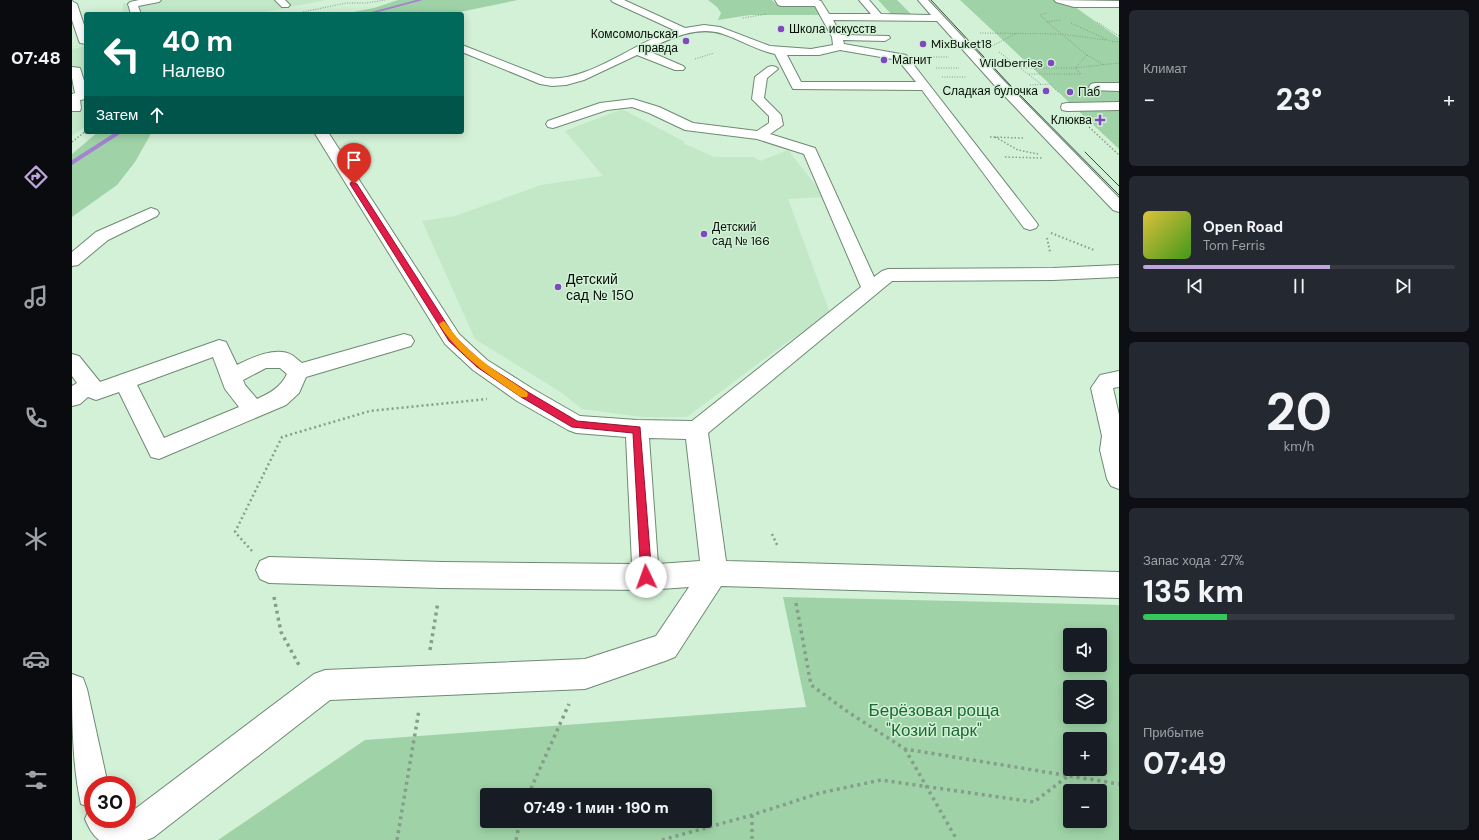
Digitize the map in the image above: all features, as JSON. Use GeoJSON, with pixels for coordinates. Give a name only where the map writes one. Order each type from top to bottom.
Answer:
{"type":"FeatureCollection","features":[{"type":"Feature","properties":{"kind":"street"},"geometry":{"type":"LineString","coordinates":[[136,12],[137,2],[156,0]]}},
{"type":"Feature","properties":{"kind":"street"},"geometry":{"type":"LineString","coordinates":[[616,0],[684,31]]}},
{"type":"Feature","properties":{"kind":"street"},"geometry":{"type":"LineString","coordinates":[[780,0],[782,3],[818,3],[838,42]]}},
{"type":"Feature","properties":{"kind":"street"},"geometry":{"type":"LineString","coordinates":[[864,0],[878,17]]}},
{"type":"Feature","properties":{"kind":"street"},"geometry":{"type":"LineString","coordinates":[[923,0],[1001,85],[1119,207]]}},
{"type":"Feature","properties":{"kind":"street"},"geometry":{"type":"LineString","coordinates":[[1059,0],[1074,4],[1119,4]]}},
{"type":"Feature","properties":{"kind":"street"},"geometry":{"type":"LineString","coordinates":[[72,4],[84,41]]}},
{"type":"Feature","properties":{"kind":"street"},"geometry":{"type":"LineString","coordinates":[[826,17],[940,18]]}},
{"type":"Feature","properties":{"kind":"street"},"geometry":{"type":"LineString","coordinates":[[464,49],[544,81],[555,83],[580,78],[662,38],[684,31],[712,28],[764,48],[780,52],[829,51],[838,42],[885,38]]}},
{"type":"Feature","properties":{"kind":"street"},"geometry":{"type":"LineString","coordinates":[[838,42],[902,58],[1030,225]]}},
{"type":"Feature","properties":{"kind":"street"},"geometry":{"type":"LineString","coordinates":[[638,51],[679,68]]}},
{"type":"Feature","properties":{"kind":"street"},"geometry":{"type":"LineString","coordinates":[[780,52],[797,86],[918,77]]}},
{"type":"Feature","properties":{"kind":"street"},"geometry":{"type":"LineString","coordinates":[[759,135],[776,125],[775,115],[758,99],[762,77],[772,69]]}},
{"type":"Feature","properties":{"kind":"street"},"geometry":{"type":"LineString","coordinates":[[72,71],[76,70],[82,96],[73,97],[75,108]]}},
{"type":"Feature","properties":{"kind":"street"},"geometry":{"type":"LineString","coordinates":[[1095,87],[1119,87]]}},
{"type":"Feature","properties":{"kind":"street"},"geometry":{"type":"LineString","coordinates":[[553,124],[605,106],[633,103],[654,110],[690,127],[759,135],[810,152],[871,289]]}},
{"type":"Feature","properties":{"kind":"street"},"geometry":{"type":"LineString","coordinates":[[1067,107],[1119,106]]}},
{"type":"Feature","properties":{"kind":"street"},"geometry":{"type":"LineString","coordinates":[[322,134],[452,339],[480,365],[524,395],[576,424],[637,429],[696,430],[888,275],[1053,274],[1119,271]]}},
{"type":"Feature","properties":{"kind":"street"},"geometry":{"type":"LineString","coordinates":[[72,261],[102,236],[151,213]]}},
{"type":"Feature","properties":{"kind":"street"},"geometry":{"type":"LineString","coordinates":[[298,372],[404,341]]}},
{"type":"Feature","properties":{"kind":"street"},"geometry":{"type":"LineString","coordinates":[[72,361],[96,392],[219,347],[236,389],[254,410]]}},
{"type":"Feature","properties":{"kind":"street"},"geometry":{"type":"LineString","coordinates":[[231,376],[263,361],[285,360],[298,372]]}},
{"type":"Feature","properties":{"kind":"street"},"geometry":{"type":"LineString","coordinates":[[124,381],[159,450],[278,399],[292,387],[298,372]]}},
{"type":"Feature","properties":{"kind":"street"},"geometry":{"type":"LineString","coordinates":[[1119,379],[1108,380],[1102,388],[1116,436],[1111,450],[1119,478]]}},
{"type":"Feature","properties":{"kind":"street"},"geometry":{"type":"LineString","coordinates":[[72,398],[90,384]]}},
{"type":"Feature","properties":{"kind":"street"},"geometry":{"type":"LineString","coordinates":[[637,429],[646,577]]}},
{"type":"Feature","properties":{"kind":"street"},"geometry":{"type":"LineString","coordinates":[[136,827],[142,825],[325,685],[586,674],[665,647],[714,573],[696,430]]}},
{"type":"Feature","properties":{"kind":"street"},"geometry":{"type":"LineString","coordinates":[[269,570],[442,575],[646,577],[714,573],[1119,585]]}},
{"type":"Feature","properties":{"kind":"street"},"geometry":{"type":"LineString","coordinates":[[72,689],[90,776]]}},
{"type":"Feature","properties":{"kind":"street"},"geometry":{"type":"LineString","coordinates":[[110,828],[124,832],[134,828]]}},
{"type":"Feature","properties":{"kind":"path"},"geometry":{"type":"LineString","coordinates":[[302,12],[346,3],[385,0]]}},
{"type":"Feature","properties":{"kind":"path"},"geometry":{"type":"LineString","coordinates":[[712,28],[719,22],[726,20],[757,16],[804,3]]}},
{"type":"Feature","properties":{"kind":"path"},"geometry":{"type":"LineString","coordinates":[[1109,68],[1087,55],[1047,22],[1066,19],[1083,29],[1110,41]]}},
{"type":"Feature","properties":{"kind":"path"},"geometry":{"type":"LineString","coordinates":[[977,33],[1061,34],[1119,42]]}},
{"type":"Feature","properties":{"kind":"path"},"geometry":{"type":"LineString","coordinates":[[992,46],[1018,33]]}},
{"type":"Feature","properties":{"kind":"path"},"geometry":{"type":"LineString","coordinates":[[1075,68],[1087,55]]}},
{"type":"Feature","properties":{"kind":"path"},"geometry":{"type":"LineString","coordinates":[[902,58],[956,57]]}},
{"type":"Feature","properties":{"kind":"path"},"geometry":{"type":"LineString","coordinates":[[1021,68],[1075,68],[1119,63]]}},
{"type":"Feature","properties":{"kind":"path"},"geometry":{"type":"LineString","coordinates":[[918,77],[965,68]]}},
{"type":"Feature","properties":{"kind":"path"},"geometry":{"type":"LineString","coordinates":[[1028,74],[1089,75]]}},
{"type":"Feature","properties":{"kind":"path"},"geometry":{"type":"LineString","coordinates":[[918,77],[974,77]]}},
{"type":"Feature","properties":{"kind":"path"},"geometry":{"type":"LineString","coordinates":[[72,142],[84,133]]}},
{"type":"Feature","properties":{"kind":"path"},"geometry":{"type":"LineString","coordinates":[[963,137],[1023,138]]}},
{"type":"Feature","properties":{"kind":"path"},"geometry":{"type":"LineString","coordinates":[[994,137],[1018,150],[1041,155]]}},
{"type":"Feature","properties":{"kind":"path"},"geometry":{"type":"LineString","coordinates":[[977,155],[1048,158]]}},
{"type":"Feature","properties":{"kind":"path"},"geometry":{"type":"LineString","coordinates":[[1030,225],[1097,251]]}},
{"type":"Feature","properties":{"kind":"path"},"geometry":{"type":"LineString","coordinates":[[315,693],[281,632],[269,570],[235,532],[282,436],[370,412],[524,395]]}},
{"type":"Feature","properties":{"kind":"path"},"geometry":{"type":"LineString","coordinates":[[772,534],[790,575],[811,685],[848,712],[905,749],[1063,775]]}},
{"type":"Feature","properties":{"kind":"path"},"geometry":{"type":"LineString","coordinates":[[531,788],[558,726],[586,674]]}},
{"type":"Feature","properties":{"kind":"path"},"geometry":{"type":"LineString","coordinates":[[905,749],[956,840]]}},
{"type":"Feature","properties":{"kind":"path"},"geometry":{"type":"LineString","coordinates":[[662,840],[752,815],[820,793],[881,780],[1034,802],[1068,776],[1119,784]]}},
{"type":"Feature","properties":{"kind":"path"},"geometry":{"type":"LineString","coordinates":[[752,815],[752,840]]}},
{"type":"Feature","properties":{"kind":"path"},"geometry":{"type":"LineString","coordinates":[[516,840],[519,828]]}},
{"type":"Feature","properties":{"kind":"shaded area"},"geometry":{"type":"Polygon","coordinates":[[[139,0],[326,0],[265,12],[122,12],[123,4],[139,0]]]}},
{"type":"Feature","properties":{"kind":"shaded area"},"geometry":{"type":"Polygon","coordinates":[[[84,46],[84,127],[72,136],[72,49],[84,46]]]}},
{"type":"Feature","properties":{"kind":"shaded area"},"geometry":{"type":"Polygon","coordinates":[[[622,109],[685,142],[683,143],[714,157],[754,157],[760,161],[788,150],[825,197],[788,199],[830,313],[779,348],[687,417],[641,417],[582,409],[562,393],[475,339],[422,221],[455,216],[541,185],[603,176],[565,131],[622,109]]]}},
{"type":"Feature","properties":{"kind":"green space"},"geometry":{"type":"Polygon","coordinates":[[[398,0],[518,0],[460,12],[353,12],[374,8],[398,0]]]}},
{"type":"Feature","properties":{"kind":"green space"},"geometry":{"type":"Polygon","coordinates":[[[708,0],[772,0],[776,4],[814,4],[821,15],[750,15],[718,20],[721,13],[717,7],[708,0]]]}},
{"type":"Feature","properties":{"kind":"green space"},"geometry":{"type":"Polygon","coordinates":[[[878,0],[897,0],[913,16],[893,16],[878,0]]]}},
{"type":"Feature","properties":{"kind":"green space"},"geometry":{"type":"Polygon","coordinates":[[[960,0],[1065,0],[1119,38],[1119,149],[960,0]]]}},
{"type":"Feature","properties":{"kind":"green space"},"geometry":{"type":"Polygon","coordinates":[[[96,134],[151,134],[135,162],[117,185],[72,217],[72,154],[96,134]]]}},
{"type":"Feature","properties":{"kind":"green space","name":"Берёзовая роща \"Козий парк\""},"geometry":{"type":"Polygon","coordinates":[[[783,597],[1119,605],[1119,840],[218,840],[365,740],[806,707],[783,597]]]}},
{"type":"Feature","properties":{"kind":"waterway"},"geometry":{"type":"LineString","coordinates":[[374,12],[421,0]]}},
{"type":"Feature","properties":{"kind":"waterway"},"geometry":{"type":"LineString","coordinates":[[72,163],[117,134]]}},
{"type":"Feature","properties":{"kind":"tram line"},"geometry":{"type":"LineString","coordinates":[[931,0],[1010,85],[1119,195]]}},
{"type":"Feature","properties":{"kind":"tram line"},"geometry":{"type":"LineString","coordinates":[[1085,152],[1119,186]]}},
{"type":"Feature","properties":{"kind":"slow traffic"},"geometry":{"type":"LineString","coordinates":[[443,324],[452,339],[480,365],[524,394]]}},
{"type":"Feature","properties":{"kind":"place","name":"Школа искусств"},"geometry":{"type":"Point","coordinates":[781,29]}},
{"type":"Feature","properties":{"kind":"place","name":"Комсомольская правда"},"geometry":{"type":"Point","coordinates":[686,41]}},
{"type":"Feature","properties":{"kind":"place","name":"MixBuket18"},"geometry":{"type":"Point","coordinates":[923,44]}},
{"type":"Feature","properties":{"kind":"place","name":"Магнит"},"geometry":{"type":"Point","coordinates":[884,60]}},
{"type":"Feature","properties":{"kind":"place","name":"Wildberries"},"geometry":{"type":"Point","coordinates":[1051,63]}},
{"type":"Feature","properties":{"kind":"place","name":"Сладкая булочка"},"geometry":{"type":"Point","coordinates":[1046,91]}},
{"type":"Feature","properties":{"kind":"place","name":"Паб"},"geometry":{"type":"Point","coordinates":[1070,92]}},
{"type":"Feature","properties":{"kind":"place","name":"Клюква"},"geometry":{"type":"Point","coordinates":[1100,120]}},
{"type":"Feature","properties":{"kind":"place","name":"Детский сад № 166"},"geometry":{"type":"Point","coordinates":[704,234]}},
{"type":"Feature","properties":{"kind":"place","name":"Детский сад № 150"},"geometry":{"type":"Point","coordinates":[558,287]}},
{"type":"Feature","properties":{"kind":"route"},"geometry":{"type":"LineString","coordinates":[[354,184],[452,339],[480,365],[524,395],[576,424],[637,429],[646,577]]}}]}
